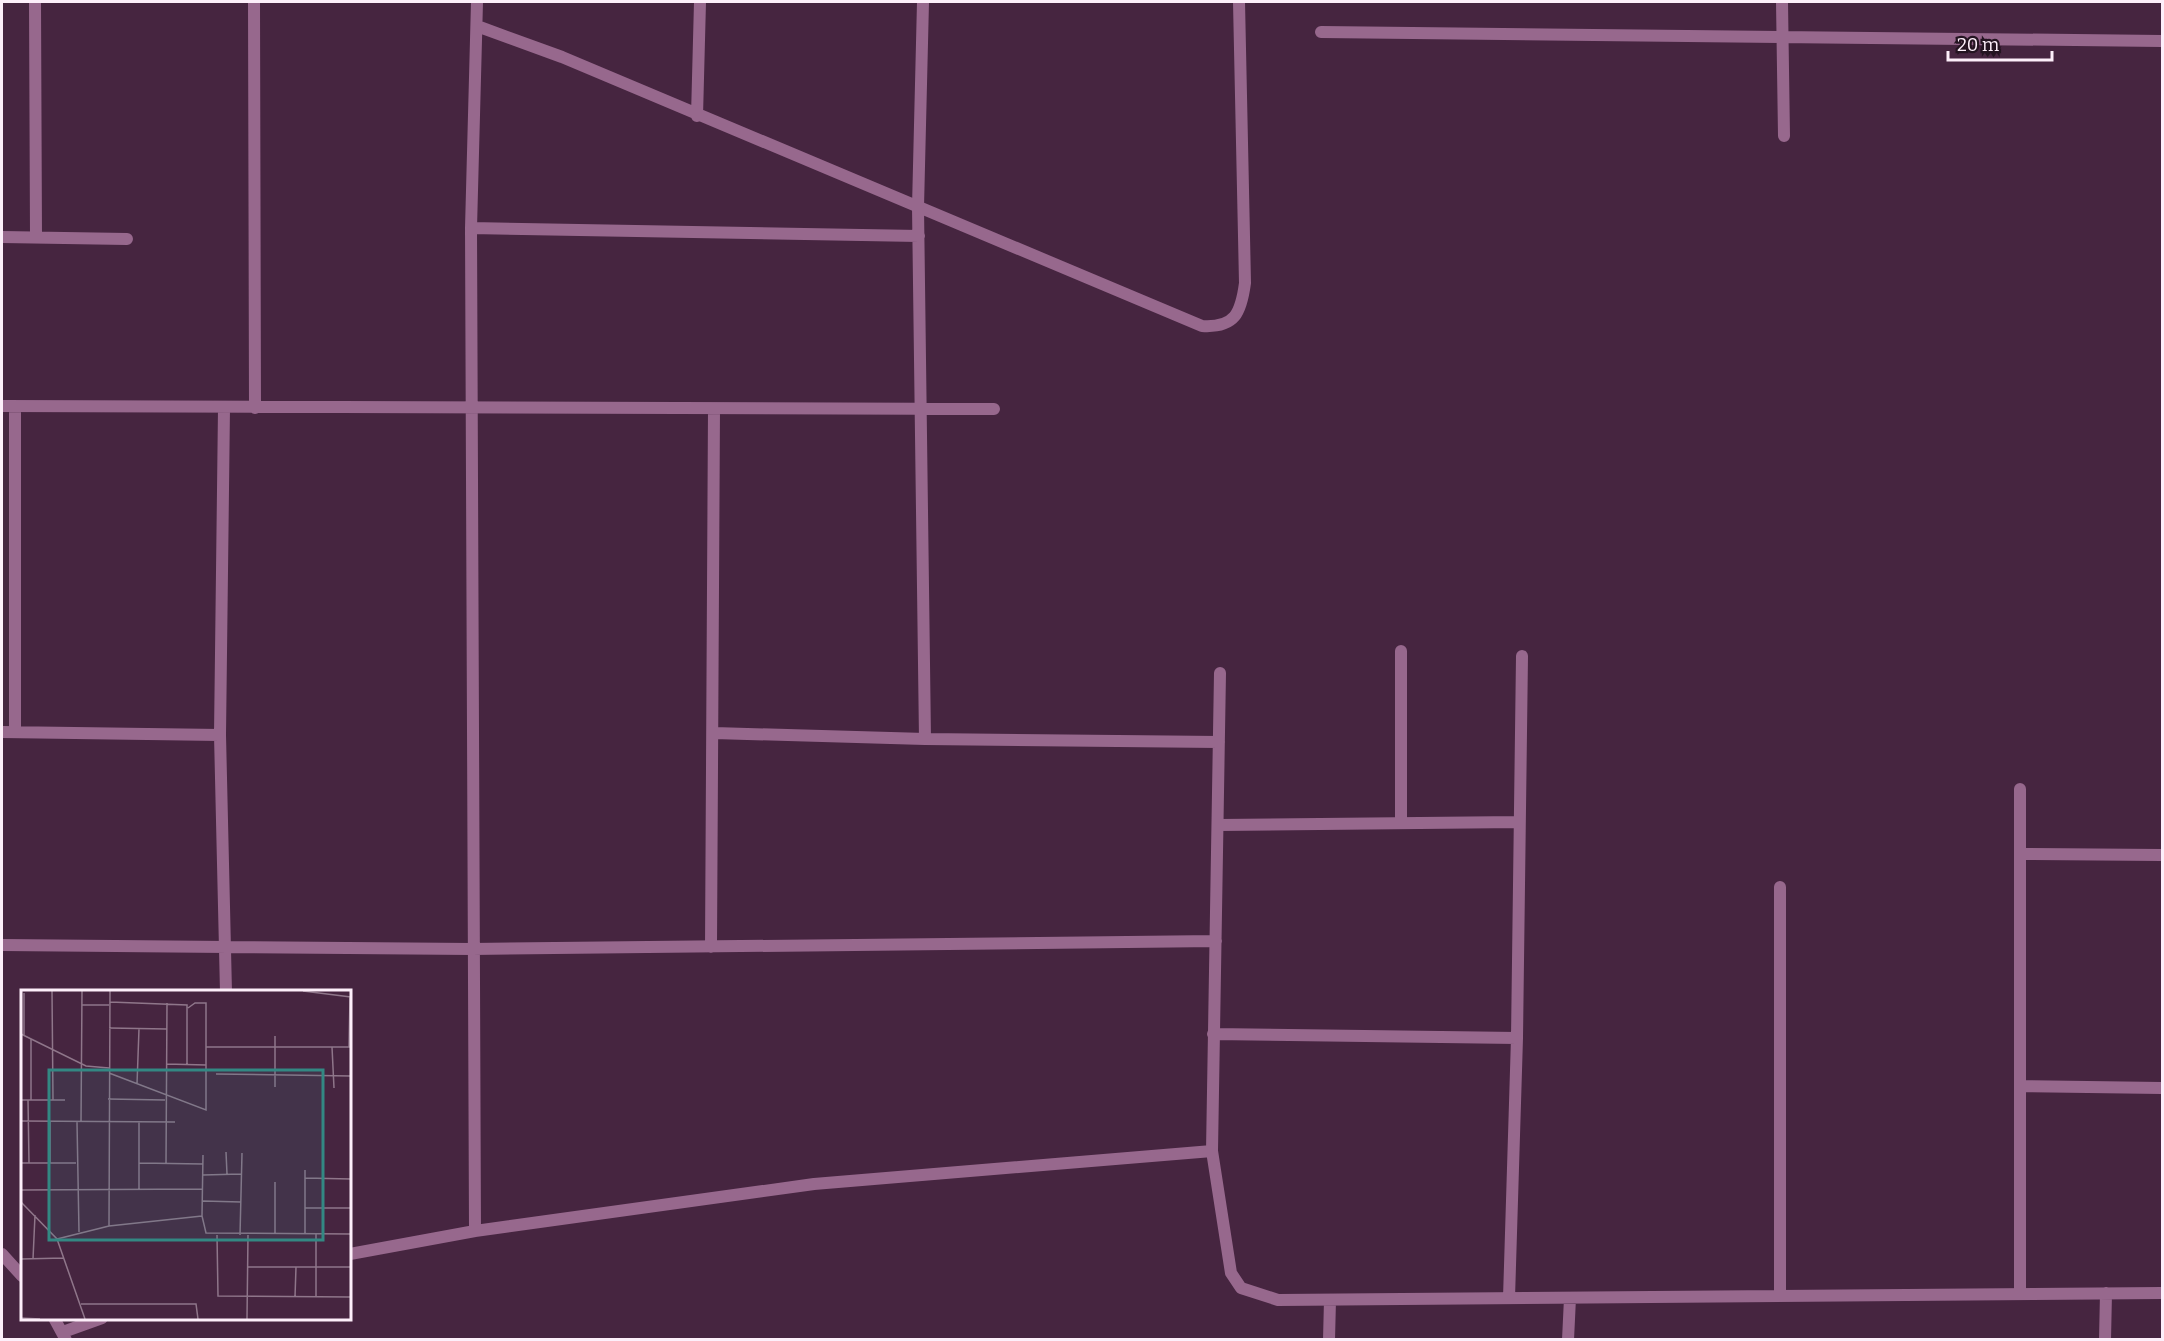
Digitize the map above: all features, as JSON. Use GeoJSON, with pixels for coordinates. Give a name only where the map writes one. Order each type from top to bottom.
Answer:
{"type":"FeatureCollection","features":[{"type":"Feature","properties":{"kind":"street"},"geometry":{"type":"LineString","coordinates":[[35,2],[36,237]]}},
{"type":"Feature","properties":{"kind":"street"},"geometry":{"type":"LineString","coordinates":[[254,2],[255,408]]}},
{"type":"Feature","properties":{"kind":"street"},"geometry":{"type":"LineString","coordinates":[[475,1231],[472,949],[475,753],[471,228],[477,2]]}},
{"type":"Feature","properties":{"kind":"street"},"geometry":{"type":"LineString","coordinates":[[697,116],[700,2]]}},
{"type":"Feature","properties":{"kind":"street"},"geometry":{"type":"LineString","coordinates":[[923,2],[918,207],[925,739]]}},
{"type":"Feature","properties":{"kind":"street"},"geometry":{"type":"LineString","coordinates":[[477,26],[562,57],[697,116],[1202,326],[1220,327],[1236,316],[1242,303],[1245,283],[1239,2]]}},
{"type":"Feature","properties":{"kind":"street"},"geometry":{"type":"LineString","coordinates":[[1782,2],[1784,136]]}},
{"type":"Feature","properties":{"kind":"street"},"geometry":{"type":"LineString","coordinates":[[1321,32],[1782,39],[2163,41]]}},
{"type":"Feature","properties":{"kind":"street"},"geometry":{"type":"LineString","coordinates":[[471,228],[919,237]]}},
{"type":"Feature","properties":{"kind":"street"},"geometry":{"type":"LineString","coordinates":[[2,237],[127,239]]}},
{"type":"Feature","properties":{"kind":"street"},"geometry":{"type":"LineString","coordinates":[[2,406],[994,409]]}},
{"type":"Feature","properties":{"kind":"street"},"geometry":{"type":"LineString","coordinates":[[15,406],[15,732]]}},
{"type":"Feature","properties":{"kind":"street"},"geometry":{"type":"LineString","coordinates":[[224,408],[220,735],[226,990]]}},
{"type":"Feature","properties":{"kind":"street"},"geometry":{"type":"LineString","coordinates":[[711,947],[714,733],[714,409]]}},
{"type":"Feature","properties":{"kind":"street"},"geometry":{"type":"LineString","coordinates":[[1401,651],[1401,824]]}},
{"type":"Feature","properties":{"kind":"street"},"geometry":{"type":"LineString","coordinates":[[1509,1298],[1517,1038],[1522,656]]}},
{"type":"Feature","properties":{"kind":"street"},"geometry":{"type":"LineString","coordinates":[[1220,673],[1212,1151],[1230,1273],[1241,1288],[1278,1300],[2163,1293]]}},
{"type":"Feature","properties":{"kind":"street"},"geometry":{"type":"LineString","coordinates":[[2,732],[220,735]]}},
{"type":"Feature","properties":{"kind":"street"},"geometry":{"type":"LineString","coordinates":[[714,733],[925,739],[1219,742]]}},
{"type":"Feature","properties":{"kind":"street"},"geometry":{"type":"LineString","coordinates":[[2020,789],[2020,1294]]}},
{"type":"Feature","properties":{"kind":"street"},"geometry":{"type":"LineString","coordinates":[[1219,825],[1519,822]]}},
{"type":"Feature","properties":{"kind":"street"},"geometry":{"type":"LineString","coordinates":[[2020,854],[2163,855]]}},
{"type":"Feature","properties":{"kind":"street"},"geometry":{"type":"LineString","coordinates":[[1780,887],[1780,1295]]}},
{"type":"Feature","properties":{"kind":"street"},"geometry":{"type":"LineString","coordinates":[[2,945],[472,949],[1216,941]]}},
{"type":"Feature","properties":{"kind":"street"},"geometry":{"type":"LineString","coordinates":[[1213,1034],[1517,1038]]}},
{"type":"Feature","properties":{"kind":"street"},"geometry":{"type":"LineString","coordinates":[[2020,1086],[2163,1088]]}},
{"type":"Feature","properties":{"kind":"street"},"geometry":{"type":"LineString","coordinates":[[351,1254],[475,1231],[814,1184],[1212,1151]]}},
{"type":"Feature","properties":{"kind":"street"},"geometry":{"type":"LineString","coordinates":[[2,1254],[21,1275]]}},
{"type":"Feature","properties":{"kind":"street"},"geometry":{"type":"LineString","coordinates":[[2105,1340],[2106,1293]]}},
{"type":"Feature","properties":{"kind":"street"},"geometry":{"type":"LineString","coordinates":[[1568,1340],[1570,1298]]}},
{"type":"Feature","properties":{"kind":"street"},"geometry":{"type":"LineString","coordinates":[[1329,1340],[1330,1300]]}},
{"type":"Feature","properties":{"kind":"street"},"geometry":{"type":"LineString","coordinates":[[55,1320],[64,1336],[98,1320]]}}]}
